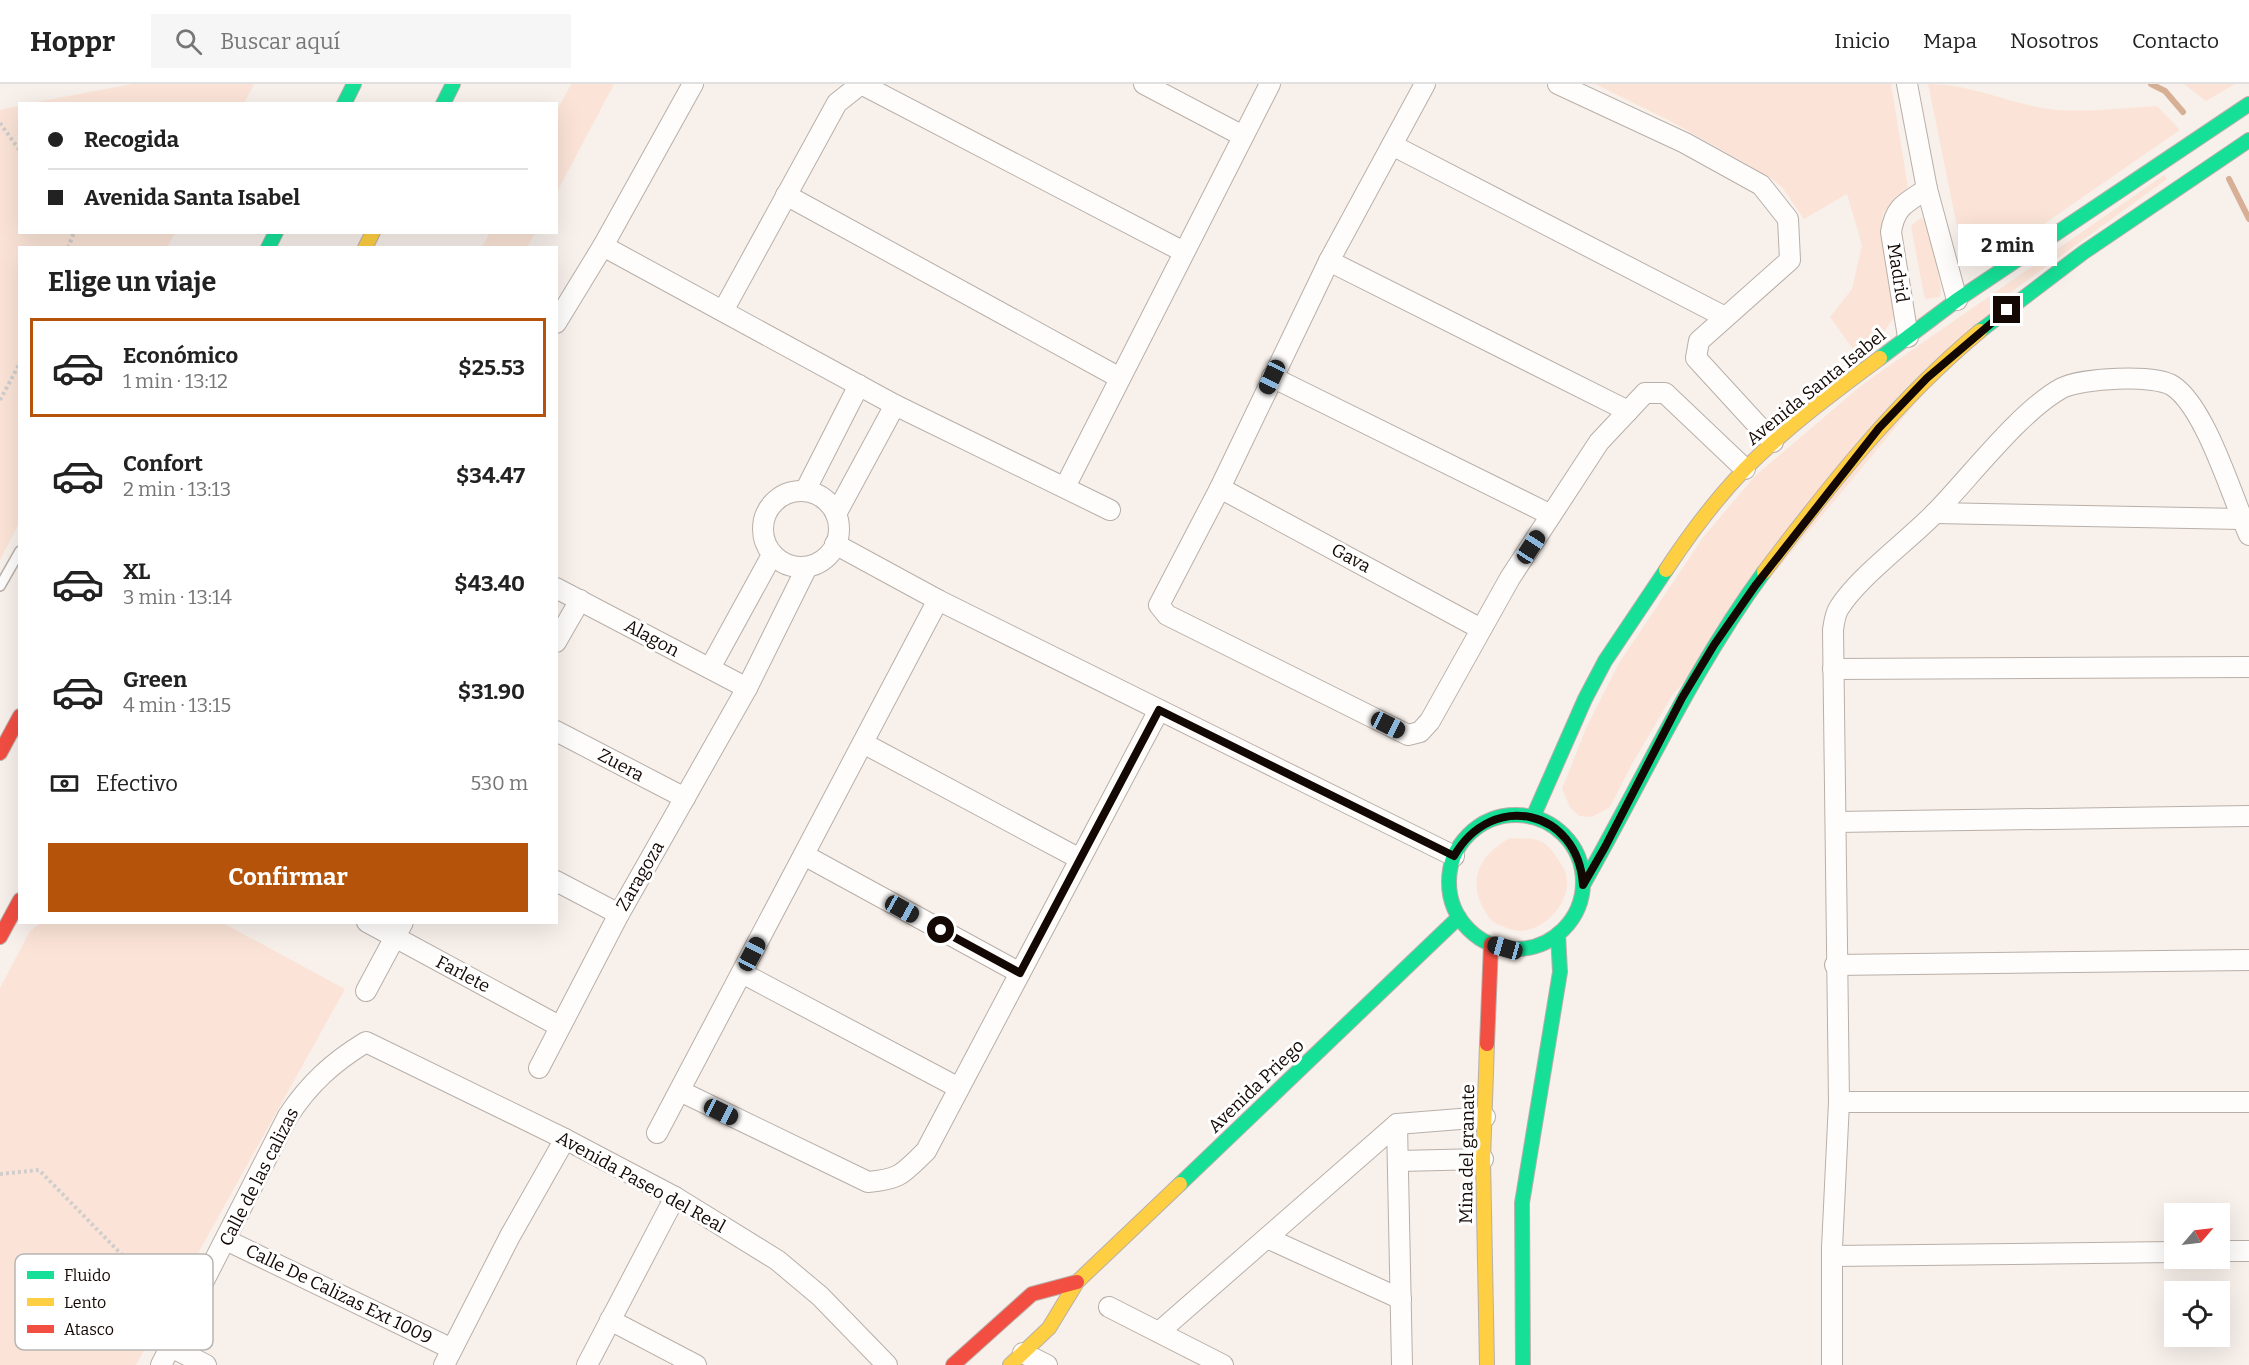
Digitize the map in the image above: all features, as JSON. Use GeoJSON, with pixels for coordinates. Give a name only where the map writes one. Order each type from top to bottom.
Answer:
{"type":"FeatureCollection","features":[{"type":"Feature","properties":{"kind":"main road"},"geometry":{"type":"LineString","coordinates":[[345,102],[354,84]]}},
{"type":"Feature","properties":{"kind":"main road"},"geometry":{"type":"LineString","coordinates":[[443,102],[453,84]]}},
{"type":"Feature","properties":{"kind":"main road","name":"Avenida Santa Isabel"},"geometry":{"type":"LineString","coordinates":[[1533,817],[1585,699],[1605,661],[1678,551],[1745,469],[1827,396],[1957,300],[2249,104]]}},
{"type":"Feature","properties":{"kind":"main road"},"geometry":{"type":"LineString","coordinates":[[1583,885],[1580,864],[1571,844],[1547,823],[1533,817],[1501,816],[1473,830],[1454,856],[1449,887],[1459,917],[1478,938],[1491,944],[1519,949],[1546,942],[1558,934],[1576,913],[1583,885],[1610,838],[1682,698],[1714,645],[1796,531],[1879,428],[1927,378],[2023,296],[2144,209],[2249,140]]}},
{"type":"Feature","properties":{"kind":"main road"},"geometry":{"type":"LineString","coordinates":[[0,753],[18,720]]}},
{"type":"Feature","properties":{"kind":"main road"},"geometry":{"type":"LineString","coordinates":[[0,937],[18,904]]}},
{"type":"Feature","properties":{"kind":"main road","name":"Avenida Priego"},"geometry":{"type":"LineString","coordinates":[[1017,1359],[1058,1320],[1077,1282],[1459,917]]}},
{"type":"Feature","properties":{"kind":"main road"},"geometry":{"type":"LineString","coordinates":[[1523,1365],[1522,1203],[1560,972],[1558,934]]}},
{"type":"Feature","properties":{"kind":"main road","name":"Mina del granate"},"geometry":{"type":"LineString","coordinates":[[1487,1365],[1483,1159],[1491,944]]}},
{"type":"Feature","properties":{"kind":"main road","name":"Avenida Priego"},"geometry":{"type":"LineString","coordinates":[[953,1365],[1032,1294],[1077,1282]]}},
{"type":"Feature","properties":{"kind":"street"},"geometry":{"type":"LineString","coordinates":[[558,320],[603,246],[693,84]]}},
{"type":"Feature","properties":{"kind":"street"},"geometry":{"type":"LineString","coordinates":[[723,311],[837,103],[861,84],[1184,252]]}},
{"type":"Feature","properties":{"kind":"street"},"geometry":{"type":"LineString","coordinates":[[1144,84],[1243,136]]}},
{"type":"Feature","properties":{"kind":"street"},"geometry":{"type":"LineString","coordinates":[[1065,488],[1270,84]]}},
{"type":"Feature","properties":{"kind":"street"},"geometry":{"type":"LineString","coordinates":[[1425,84],[1329,261],[1220,488],[1159,605],[1167,615],[1408,735],[1420,732],[1430,721],[1481,629],[1599,442],[1645,393],[1665,393],[1745,469]]}},
{"type":"Feature","properties":{"kind":"street"},"geometry":{"type":"LineString","coordinates":[[1558,84],[1685,143],[1761,185],[1788,219],[1790,260],[1699,341],[1696,357],[1773,442]]}},
{"type":"Feature","properties":{"kind":"street"},"geometry":{"type":"LineString","coordinates":[[1907,84],[1927,189],[1957,300]]}},
{"type":"Feature","properties":{"kind":"street"},"geometry":{"type":"LineString","coordinates":[[1392,145],[1725,317]]}},
{"type":"Feature","properties":{"kind":"street","name":"Madrid"},"geometry":{"type":"LineString","coordinates":[[1908,337],[1891,232],[1894,215],[1903,204],[1927,189]]}},
{"type":"Feature","properties":{"kind":"street"},"geometry":{"type":"LineString","coordinates":[[786,195],[1120,378]]}},
{"type":"Feature","properties":{"kind":"street"},"geometry":{"type":"LineString","coordinates":[[603,246],[895,405],[1110,510]]}},
{"type":"Feature","properties":{"kind":"street"},"geometry":{"type":"LineString","coordinates":[[1329,261],[1628,411]]}},
{"type":"Feature","properties":{"kind":"street"},"geometry":{"type":"LineString","coordinates":[[1272,377],[1551,515]]}},
{"type":"Feature","properties":{"kind":"street"},"geometry":{"type":"LineString","coordinates":[[1832,1365],[1832,1256],[1839,1102],[1835,965],[1836,822],[1833,669],[1833,630],[1838,610],[1851,593],[1935,513],[2030,412],[2061,389],[2084,380],[2159,380],[2172,385],[2193,405],[2246,527],[1935,513]]}},
{"type":"Feature","properties":{"kind":"street"},"geometry":{"type":"LineString","coordinates":[[805,491],[859,385]]}},
{"type":"Feature","properties":{"kind":"street"},"geometry":{"type":"LineString","coordinates":[[836,514],[895,405]]}},
{"type":"Feature","properties":{"kind":"street","name":"Gava"},"geometry":{"type":"LineString","coordinates":[[1220,488],[1481,629]]}},
{"type":"Feature","properties":{"kind":"street"},"geometry":{"type":"LineString","coordinates":[[805,491],[818,495],[836,514],[839,527],[835,544],[825,559],[807,567],[795,567],[772,555],[765,544],[764,518],[770,506],[780,497],[792,492],[805,491]]}},
{"type":"Feature","properties":{"kind":"street"},"geometry":{"type":"LineString","coordinates":[[835,544],[938,600],[1454,856]]}},
{"type":"Feature","properties":{"kind":"street"},"geometry":{"type":"LineString","coordinates":[[710,668],[772,555]]}},
{"type":"Feature","properties":{"kind":"street","name":"Zaragoza"},"geometry":{"type":"LineString","coordinates":[[539,1068],[619,914],[747,688],[807,567]]}},
{"type":"Feature","properties":{"kind":"street","name":"Alagon"},"geometry":{"type":"LineString","coordinates":[[558,589],[747,688]]}},
{"type":"Feature","properties":{"kind":"street"},"geometry":{"type":"LineString","coordinates":[[558,638],[579,600]]}},
{"type":"Feature","properties":{"kind":"street"},"geometry":{"type":"LineString","coordinates":[[657,1133],[938,600]]}},
{"type":"Feature","properties":{"kind":"street"},"geometry":{"type":"LineString","coordinates":[[1833,669],[2249,667]]}},
{"type":"Feature","properties":{"kind":"street"},"geometry":{"type":"LineString","coordinates":[[680,1091],[867,1182],[892,1180],[926,1151],[1159,710]]}},
{"type":"Feature","properties":{"kind":"street","name":"Zuera"},"geometry":{"type":"LineString","coordinates":[[558,732],[685,798]]}},
{"type":"Feature","properties":{"kind":"street"},"geometry":{"type":"LineString","coordinates":[[863,742],[1080,859]]}},
{"type":"Feature","properties":{"kind":"street"},"geometry":{"type":"LineString","coordinates":[[1836,822],[2249,816]]}},
{"type":"Feature","properties":{"kind":"street"},"geometry":{"type":"LineString","coordinates":[[804,855],[1020,973]]}},
{"type":"Feature","properties":{"kind":"street"},"geometry":{"type":"LineString","coordinates":[[558,881],[619,914]]}},
{"type":"Feature","properties":{"kind":"street","name":"Farlete"},"geometry":{"type":"LineString","coordinates":[[375,924],[399,930],[559,1026]]}},
{"type":"Feature","properties":{"kind":"street"},"geometry":{"type":"LineString","coordinates":[[366,991],[399,930]]}},
{"type":"Feature","properties":{"kind":"street"},"geometry":{"type":"LineString","coordinates":[[1835,965],[2249,960]]}},
{"type":"Feature","properties":{"kind":"street"},"geometry":{"type":"LineString","coordinates":[[742,973],[959,1088]]}},
{"type":"Feature","properties":{"kind":"street","name":"Avenida Paseo del Real"},"geometry":{"type":"LineString","coordinates":[[366,1042],[565,1139],[675,1197],[777,1260],[820,1296],[887,1365]]}},
{"type":"Feature","properties":{"kind":"street","name":"Calle de las calizas"},"geometry":{"type":"LineString","coordinates":[[213,1265],[288,1116],[305,1090],[326,1069],[366,1042]]}},
{"type":"Feature","properties":{"kind":"street"},"geometry":{"type":"LineString","coordinates":[[1839,1102],[2249,1102]]}},
{"type":"Feature","properties":{"kind":"street"},"geometry":{"type":"LineString","coordinates":[[1159,1332],[1397,1124],[1485,1117]]}},
{"type":"Feature","properties":{"kind":"street"},"geometry":{"type":"LineString","coordinates":[[1397,1124],[1402,1365]]}},
{"type":"Feature","properties":{"kind":"street"},"geometry":{"type":"LineString","coordinates":[[448,1357],[510,1236],[565,1139]]}},
{"type":"Feature","properties":{"kind":"street"},"geometry":{"type":"LineString","coordinates":[[1399,1161],[1483,1159]]}},
{"type":"Feature","properties":{"kind":"street"},"geometry":{"type":"LineString","coordinates":[[587,1365],[675,1197]]}},
{"type":"Feature","properties":{"kind":"street"},"geometry":{"type":"LineString","coordinates":[[1267,1238],[1401,1299]]}},
{"type":"Feature","properties":{"kind":"street","name":"Calle De Calizas Ext 1009"},"geometry":{"type":"LineString","coordinates":[[226,1240],[448,1357]]}},
{"type":"Feature","properties":{"kind":"street"},"geometry":{"type":"LineString","coordinates":[[2230,1251],[2249,1251]]}},
{"type":"Feature","properties":{"kind":"street"},"geometry":{"type":"LineString","coordinates":[[1832,1256],[2164,1252]]}},
{"type":"Feature","properties":{"kind":"street"},"geometry":{"type":"LineString","coordinates":[[1109,1307],[1223,1365]]}},
{"type":"Feature","properties":{"kind":"street"},"geometry":{"type":"LineString","coordinates":[[610,1320],[696,1365]]}},
{"type":"Feature","properties":{"kind":"street","name":"Calle de las calizas"},"geometry":{"type":"LineString","coordinates":[[161,1365],[169,1350]]}},
{"type":"Feature","properties":{"kind":"street"},"geometry":{"type":"LineString","coordinates":[[177,1350],[206,1365]]}},
{"type":"Feature","properties":{"kind":"street"},"geometry":{"type":"LineString","coordinates":[[1017,1359],[1047,1365]]}},
{"type":"Feature","properties":{"kind":"lane"},"geometry":{"type":"LineString","coordinates":[[0,586],[18,554]]}},
{"type":"Feature","properties":{"kind":"path"},"geometry":{"type":"LineString","coordinates":[[0,123],[18,148]]}},
{"type":"Feature","properties":{"kind":"path"},"geometry":{"type":"LineString","coordinates":[[0,400],[18,367]]}},
{"type":"Feature","properties":{"kind":"path"},"geometry":{"type":"LineString","coordinates":[[0,1174],[39,1170],[122,1254]]}},
{"type":"Feature","properties":{"kind":"shaded area"},"geometry":{"type":"Polygon","coordinates":[[[132,84],[254,84],[245,102],[37,102],[132,84]]]}},
{"type":"Feature","properties":{"kind":"shaded area"},"geometry":{"type":"Polygon","coordinates":[[[571,84],[614,84],[558,190],[558,108],[571,84]]]}},
{"type":"Feature","properties":{"kind":"shaded area"},"geometry":{"type":"Polygon","coordinates":[[[1595,84],[1891,84],[1908,187],[1883,213],[1881,232],[1895,316],[1883,333],[1855,352],[1830,317],[1852,289],[1862,245],[1847,194],[1804,219],[1782,187],[1768,176],[1670,121],[1595,84]]]}},
{"type":"Feature","properties":{"kind":"shaded area"},"geometry":{"type":"Polygon","coordinates":[[[1928,84],[1956,86],[2051,109],[2097,110],[2157,106],[2180,130],[1992,260],[1982,260],[1971,256],[1961,246],[1928,84]]]}},
{"type":"Feature","properties":{"kind":"shaded area"},"geometry":{"type":"Polygon","coordinates":[[[2184,84],[2235,84],[2206,101],[2184,84]]]}},
{"type":"Feature","properties":{"kind":"shaded area"},"geometry":{"type":"Polygon","coordinates":[[[18,106],[18,234],[174,234],[168,246],[18,246],[18,525],[0,560],[0,110],[18,106]]]}},
{"type":"Feature","properties":{"kind":"shaded area"},"geometry":{"type":"Polygon","coordinates":[[[2164,175],[2167,179],[2003,298],[1672,696],[1610,807],[1592,817],[1579,816],[1570,807],[1562,789],[1586,728],[1619,663],[1704,536],[1755,476],[1863,384],[2164,175]]]}},
{"type":"Feature","properties":{"kind":"shaded area"},"geometry":{"type":"Polygon","coordinates":[[[1921,218],[1928,224],[1941,288],[1940,297],[1925,299],[1911,226],[1921,218]]]}},
{"type":"Feature","properties":{"kind":"shaded area"},"geometry":{"type":"Polygon","coordinates":[[[489,234],[534,234],[528,246],[483,246],[489,234]]]}},
{"type":"Feature","properties":{"kind":"shaded area"},"geometry":{"type":"Polygon","coordinates":[[[1510,838],[1533,839],[1544,843],[1553,851],[1562,865],[1567,885],[1559,908],[1551,917],[1541,925],[1518,931],[1494,922],[1490,918],[1481,904],[1477,882],[1478,872],[1483,862],[1499,845],[1510,838]]]}},
{"type":"Feature","properties":{"kind":"shaded area"},"geometry":{"type":"Polygon","coordinates":[[[40,924],[225,924],[345,989],[198,1254],[15,1254],[15,1350],[144,1350],[136,1365],[0,1365],[0,988],[30,931],[40,924]]]}},
{"type":"Feature","properties":{"kind":"waterway"},"geometry":{"type":"LineString","coordinates":[[2151,84],[2165,91],[2183,112]]}},
{"type":"Feature","properties":{"kind":"waterway"},"geometry":{"type":"LineString","coordinates":[[2229,179],[2249,219]]}},
{"type":"Feature","properties":{"kind":"traffic: fast"},"geometry":{"type":"LineString","coordinates":[[345,102],[354,84]]}},
{"type":"Feature","properties":{"kind":"traffic: fast"},"geometry":{"type":"LineString","coordinates":[[444,102],[453,84]]}},
{"type":"Feature","properties":{"kind":"traffic: fast"},"geometry":{"type":"LineString","coordinates":[[1880,358],[1957,300],[2249,104]]}},
{"type":"Feature","properties":{"kind":"traffic: fast"},"geometry":{"type":"LineString","coordinates":[[1980,331],[2084,252],[2249,140]]}},
{"type":"Feature","properties":{"kind":"traffic: fast"},"geometry":{"type":"LineString","coordinates":[[269,246],[275,234]]}},
{"type":"Feature","properties":{"kind":"traffic: fast"},"geometry":{"type":"LineString","coordinates":[[1533,817],[1585,699],[1605,661],[1666,570]]}},
{"type":"Feature","properties":{"kind":"traffic: fast"},"geometry":{"type":"LineString","coordinates":[[1583,885],[1691,686],[1738,609],[1764,572]]}},
{"type":"Feature","properties":{"kind":"traffic: fast"},"geometry":{"type":"LineString","coordinates":[[1516,815],[1542,820],[1563,835],[1578,856],[1583,882],[1578,908],[1563,929],[1542,944],[1516,949],[1490,944],[1469,929],[1454,908],[1449,882],[1454,856],[1469,835],[1490,820],[1516,815]]}},
{"type":"Feature","properties":{"kind":"traffic: fast"},"geometry":{"type":"LineString","coordinates":[[1180,1184],[1459,917]]}},
{"type":"Feature","properties":{"kind":"traffic: fast"},"geometry":{"type":"LineString","coordinates":[[1523,1365],[1522,1203],[1560,972],[1558,934]]}},
{"type":"Feature","properties":{"kind":"traffic: slow"},"geometry":{"type":"LineString","coordinates":[[366,246],[372,234]]}},
{"type":"Feature","properties":{"kind":"traffic: slow"},"geometry":{"type":"LineString","coordinates":[[1764,572],[1865,445],[1920,386],[1980,331]]}},
{"type":"Feature","properties":{"kind":"traffic: slow"},"geometry":{"type":"LineString","coordinates":[[1666,570],[1703,518],[1745,469],[1828,397],[1880,358]]}},
{"type":"Feature","properties":{"kind":"traffic: slow"},"geometry":{"type":"LineString","coordinates":[[1487,1044],[1483,1159],[1487,1365]]}},
{"type":"Feature","properties":{"kind":"traffic: slow"},"geometry":{"type":"LineString","coordinates":[[1010,1365],[1049,1328],[1077,1282],[1180,1184]]}},
{"type":"Feature","properties":{"kind":"traffic: jam"},"geometry":{"type":"LineString","coordinates":[[0,753],[18,720]]}},
{"type":"Feature","properties":{"kind":"traffic: jam"},"geometry":{"type":"LineString","coordinates":[[0,937],[18,904]]}},
{"type":"Feature","properties":{"kind":"traffic: jam"},"geometry":{"type":"LineString","coordinates":[[1487,1044],[1491,944]]}},
{"type":"Feature","properties":{"kind":"traffic: jam"},"geometry":{"type":"LineString","coordinates":[[953,1365],[1032,1294],[1077,1282]]}},
{"type":"Feature","properties":{"kind":"route"},"geometry":{"type":"LineString","coordinates":[[941,930],[1020,973],[1159,710],[1454,856],[1462,842],[1473,830],[1486,822],[1501,816],[1533,817],[1560,832],[1571,844],[1578,857],[1583,885],[1682,698],[1714,645],[1755,586],[1879,428],[1927,378],[2007,310]]}}]}
